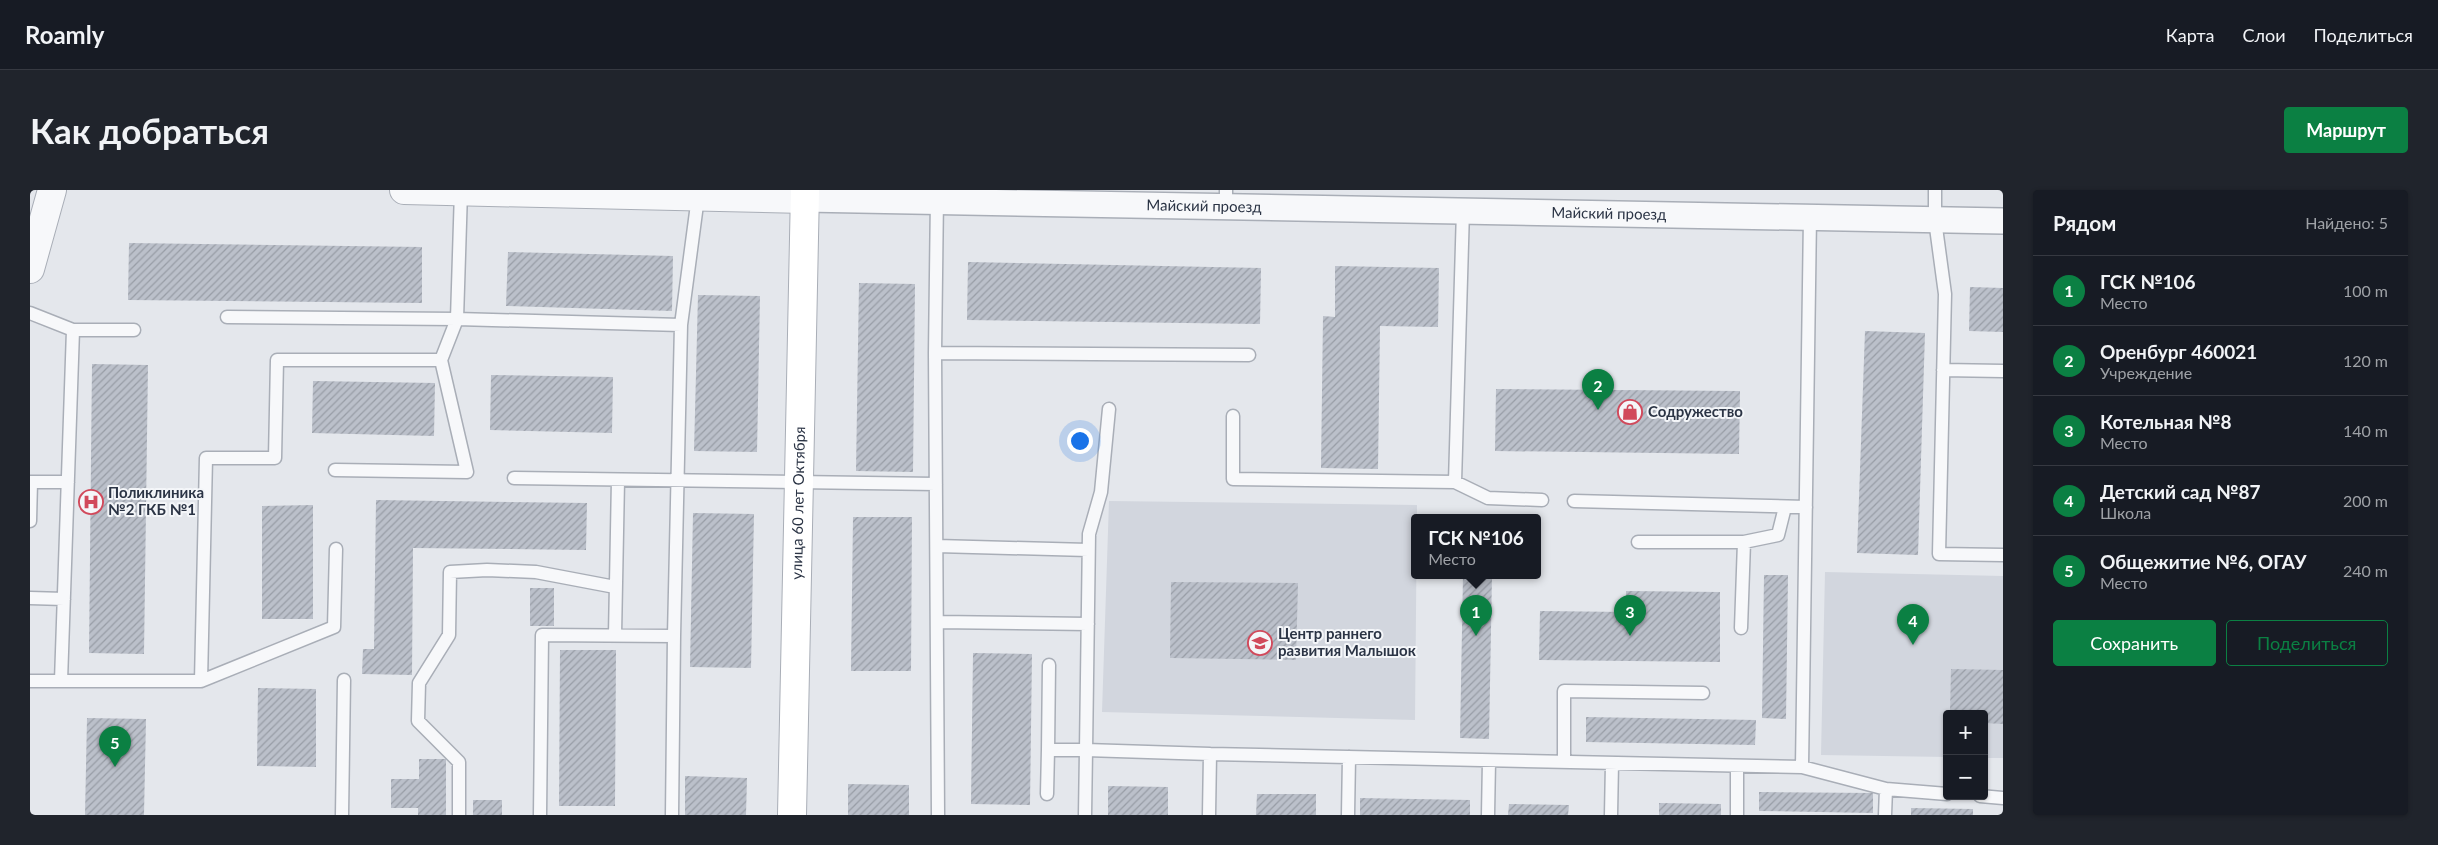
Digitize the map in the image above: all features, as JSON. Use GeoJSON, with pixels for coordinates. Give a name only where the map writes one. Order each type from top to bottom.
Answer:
{"type":"FeatureCollection","features":[{"type":"Feature","properties":{"kind":"main road","name":"улица 60 лет Октября"},"geometry":{"type":"LineString","coordinates":[[792,815],[805,195]]}},
{"type":"Feature","properties":{"kind":"street"},"geometry":{"type":"LineString","coordinates":[[30,270],[52,190]]}},
{"type":"Feature","properties":{"kind":"street","name":"Майский проезд"},"geometry":{"type":"LineString","coordinates":[[404,190],[698,196],[937,195],[1226,198],[1462,210],[2003,221]]}},
{"type":"Feature","properties":{"kind":"lane"},"geometry":{"type":"LineString","coordinates":[[1935,190],[1935,220],[1945,294],[1939,554],[2003,555]]}},
{"type":"Feature","properties":{"kind":"lane"},"geometry":{"type":"LineString","coordinates":[[335,470],[467,472],[441,360],[458,319],[461,191]]}},
{"type":"Feature","properties":{"kind":"lane"},"geometry":{"type":"LineString","coordinates":[[937,195],[935,353],[938,546],[938,815]]}},
{"type":"Feature","properties":{"kind":"lane"},"geometry":{"type":"LineString","coordinates":[[672,815],[681,325],[698,196]]}},
{"type":"Feature","properties":{"kind":"lane"},"geometry":{"type":"LineString","coordinates":[[1454,482],[1462,210]]}},
{"type":"Feature","properties":{"kind":"lane"},"geometry":{"type":"LineString","coordinates":[[1802,768],[1810,217]]}},
{"type":"Feature","properties":{"kind":"lane"},"geometry":{"type":"LineString","coordinates":[[30,313],[73,330],[134,330]]}},
{"type":"Feature","properties":{"kind":"lane"},"geometry":{"type":"LineString","coordinates":[[227,317],[458,319],[681,325]]}},
{"type":"Feature","properties":{"kind":"lane"},"geometry":{"type":"LineString","coordinates":[[61,681],[73,330]]}},
{"type":"Feature","properties":{"kind":"lane"},"geometry":{"type":"LineString","coordinates":[[935,353],[1249,356]]}},
{"type":"Feature","properties":{"kind":"lane"},"geometry":{"type":"LineString","coordinates":[[201,681],[206,458],[275,458],[276,360],[441,360]]}},
{"type":"Feature","properties":{"kind":"lane"},"geometry":{"type":"LineString","coordinates":[[1943,370],[2003,371]]}},
{"type":"Feature","properties":{"kind":"lane"},"geometry":{"type":"LineString","coordinates":[[1085,815],[1088,550],[1089,534],[1101,492],[1109,409]]}},
{"type":"Feature","properties":{"kind":"lane"},"geometry":{"type":"LineString","coordinates":[[1233,416],[1233,479],[1454,482],[1488,498],[1542,500]]}},
{"type":"Feature","properties":{"kind":"lane"},"geometry":{"type":"LineString","coordinates":[[514,478],[936,484]]}},
{"type":"Feature","properties":{"kind":"lane"},"geometry":{"type":"LineString","coordinates":[[614,635],[618,480]]}},
{"type":"Feature","properties":{"kind":"lane"},"geometry":{"type":"LineString","coordinates":[[30,521],[31,482],[68,482]]}},
{"type":"Feature","properties":{"kind":"lane"},"geometry":{"type":"LineString","coordinates":[[1574,501],[1806,507]]}},
{"type":"Feature","properties":{"kind":"lane"},"geometry":{"type":"LineString","coordinates":[[1638,542],[1744,542],[1778,535],[1785,506]]}},
{"type":"Feature","properties":{"kind":"lane"},"geometry":{"type":"LineString","coordinates":[[1741,628],[1744,542]]}},
{"type":"Feature","properties":{"kind":"lane"},"geometry":{"type":"LineString","coordinates":[[938,546],[1088,550]]}},
{"type":"Feature","properties":{"kind":"lane"},"geometry":{"type":"LineString","coordinates":[[30,681],[201,681],[334,627],[336,548]]}},
{"type":"Feature","properties":{"kind":"lane"},"geometry":{"type":"LineString","coordinates":[[459,815],[459,762],[418,721],[419,683],[449,635],[450,572],[487,570],[536,572],[615,587]]}},
{"type":"Feature","properties":{"kind":"lane"},"geometry":{"type":"LineString","coordinates":[[30,598],[64,599]]}},
{"type":"Feature","properties":{"kind":"lane"},"geometry":{"type":"LineString","coordinates":[[938,622],[1088,624]]}},
{"type":"Feature","properties":{"kind":"lane"},"geometry":{"type":"LineString","coordinates":[[540,815],[542,635],[674,636]]}},
{"type":"Feature","properties":{"kind":"lane"},"geometry":{"type":"LineString","coordinates":[[1047,794],[1049,665]]}},
{"type":"Feature","properties":{"kind":"lane"},"geometry":{"type":"LineString","coordinates":[[342,815],[344,680]]}},
{"type":"Feature","properties":{"kind":"lane"},"geometry":{"type":"LineString","coordinates":[[1564,762],[1564,691],[1703,693]]}},
{"type":"Feature","properties":{"kind":"lane"},"geometry":{"type":"LineString","coordinates":[[1048,750],[1802,768],[1886,789],[1943,794]]}},
{"type":"Feature","properties":{"kind":"lane"},"geometry":{"type":"LineString","coordinates":[[1209,815],[1210,754]]}},
{"type":"Feature","properties":{"kind":"lane"},"geometry":{"type":"LineString","coordinates":[[1348,815],[1349,757]]}},
{"type":"Feature","properties":{"kind":"lane"},"geometry":{"type":"LineString","coordinates":[[1488,815],[1489,761]]}},
{"type":"Feature","properties":{"kind":"lane"},"geometry":{"type":"LineString","coordinates":[[1611,815],[1612,763]]}},
{"type":"Feature","properties":{"kind":"lane"},"geometry":{"type":"LineString","coordinates":[[1736,815],[1737,766]]}},
{"type":"Feature","properties":{"kind":"lane"},"geometry":{"type":"LineString","coordinates":[[1885,815],[1886,789]]}},
{"type":"Feature","properties":{"kind":"lane"},"geometry":{"type":"LineString","coordinates":[[1988,797],[2003,798]]}},
{"type":"Feature","properties":{"kind":"shaded area","name":"Центр раннего развития Малышок"},"geometry":{"type":"Polygon","coordinates":[[[1109,501],[1417,505],[1417,514],[1411,514],[1411,579],[1416,579],[1415,720],[1102,712],[1109,501]]]}},
{"type":"Feature","properties":{"kind":"shaded area"},"geometry":{"type":"Polygon","coordinates":[[[1825,572],[2003,576],[2003,758],[1988,758],[1988,710],[1943,710],[1943,757],[1821,755],[1825,572]]]}},
{"type":"Feature","properties":{"kind":"building"},"geometry":{"type":"Polygon","coordinates":[[[129,243],[422,247],[422,303],[128,300],[129,243]]]}},
{"type":"Feature","properties":{"kind":"building"},"geometry":{"type":"Polygon","coordinates":[[[508,252],[673,256],[672,311],[506,306],[508,252]]]}},
{"type":"Feature","properties":{"kind":"building"},"geometry":{"type":"Polygon","coordinates":[[[968,262],[1261,268],[1260,324],[967,320],[968,262]]]}},
{"type":"Feature","properties":{"kind":"building"},"geometry":{"type":"Polygon","coordinates":[[[1335,266],[1439,268],[1438,327],[1380,326],[1378,469],[1321,468],[1323,316],[1335,317],[1335,266]]]}},
{"type":"Feature","properties":{"kind":"building"},"geometry":{"type":"Polygon","coordinates":[[[859,283],[915,284],[913,472],[856,471],[859,283]]]}},
{"type":"Feature","properties":{"kind":"building"},"geometry":{"type":"Polygon","coordinates":[[[1970,287],[2003,288],[2003,332],[1969,331],[1970,287]]]}},
{"type":"Feature","properties":{"kind":"building"},"geometry":{"type":"Polygon","coordinates":[[[698,295],[760,296],[757,452],[694,451],[698,295]]]}},
{"type":"Feature","properties":{"kind":"building"},"geometry":{"type":"Polygon","coordinates":[[[1865,331],[1925,333],[1918,555],[1857,553],[1865,331]]]}},
{"type":"Feature","properties":{"kind":"building"},"geometry":{"type":"Polygon","coordinates":[[[92,364],[148,365],[144,654],[89,653],[92,364]]]}},
{"type":"Feature","properties":{"kind":"building"},"geometry":{"type":"Polygon","coordinates":[[[491,375],[613,377],[612,433],[490,430],[491,375]]]}},
{"type":"Feature","properties":{"kind":"building"},"geometry":{"type":"Polygon","coordinates":[[[313,381],[435,383],[434,436],[312,433],[313,381]]]}},
{"type":"Feature","properties":{"kind":"building"},"geometry":{"type":"Polygon","coordinates":[[[1496,389],[1740,391],[1739,454],[1495,451],[1496,389]]]}},
{"type":"Feature","properties":{"kind":"building"},"geometry":{"type":"Polygon","coordinates":[[[376,500],[587,503],[586,550],[413,548],[412,675],[362,674],[363,649],[374,649],[376,500]]]}},
{"type":"Feature","properties":{"kind":"building"},"geometry":{"type":"Polygon","coordinates":[[[313,505],[313,619],[262,619],[262,506],[313,505]]]}},
{"type":"Feature","properties":{"kind":"building"},"geometry":{"type":"Polygon","coordinates":[[[693,513],[754,514],[751,668],[690,667],[693,513]]]}},
{"type":"Feature","properties":{"kind":"building"},"geometry":{"type":"Polygon","coordinates":[[[853,517],[912,517],[911,671],[851,671],[853,517]]]}},
{"type":"Feature","properties":{"kind":"building"},"geometry":{"type":"Polygon","coordinates":[[[1764,575],[1788,575],[1786,719],[1762,718],[1764,575]]]}},
{"type":"Feature","properties":{"kind":"building"},"geometry":{"type":"Polygon","coordinates":[[[1463,579],[1492,579],[1489,739],[1460,738],[1463,579]]]}},
{"type":"Feature","properties":{"kind":"building"},"geometry":{"type":"Polygon","coordinates":[[[1171,582],[1298,583],[1296,660],[1170,658],[1171,582]]]}},
{"type":"Feature","properties":{"kind":"building"},"geometry":{"type":"Polygon","coordinates":[[[530,588],[554,588],[554,626],[530,626],[530,588]]]}},
{"type":"Feature","properties":{"kind":"building"},"geometry":{"type":"Polygon","coordinates":[[[1626,591],[1720,592],[1720,662],[1539,660],[1540,611],[1626,612],[1626,591]]]}},
{"type":"Feature","properties":{"kind":"building"},"geometry":{"type":"Polygon","coordinates":[[[560,650],[616,650],[615,806],[559,806],[560,650]]]}},
{"type":"Feature","properties":{"kind":"building"},"geometry":{"type":"Polygon","coordinates":[[[973,653],[1032,654],[1030,805],[971,804],[973,653]]]}},
{"type":"Feature","properties":{"kind":"building"},"geometry":{"type":"Polygon","coordinates":[[[1951,669],[2003,670],[2003,724],[1988,723],[1988,710],[1950,710],[1951,669]]]}},
{"type":"Feature","properties":{"kind":"building"},"geometry":{"type":"Polygon","coordinates":[[[258,688],[316,689],[316,767],[257,766],[258,688]]]}},
{"type":"Feature","properties":{"kind":"building"},"geometry":{"type":"Polygon","coordinates":[[[1586,717],[1756,720],[1755,745],[1586,742],[1586,717]]]}},
{"type":"Feature","properties":{"kind":"building"},"geometry":{"type":"Polygon","coordinates":[[[87,718],[146,719],[144,815],[85,815],[87,718]]]}},
{"type":"Feature","properties":{"kind":"building"},"geometry":{"type":"Polygon","coordinates":[[[419,759],[446,759],[446,815],[418,815],[418,808],[391,808],[391,779],[419,779],[419,759]]]}},
{"type":"Feature","properties":{"kind":"building"},"geometry":{"type":"Polygon","coordinates":[[[685,776],[747,778],[746,815],[685,815],[685,776]]]}},
{"type":"Feature","properties":{"kind":"building"},"geometry":{"type":"Polygon","coordinates":[[[848,784],[909,785],[909,815],[848,815],[848,784]]]}},
{"type":"Feature","properties":{"kind":"building"},"geometry":{"type":"Polygon","coordinates":[[[1108,786],[1168,787],[1168,815],[1108,815],[1108,786]]]}},
{"type":"Feature","properties":{"kind":"building"},"geometry":{"type":"Polygon","coordinates":[[[1759,792],[1873,793],[1873,813],[1759,811],[1759,792]]]}},
{"type":"Feature","properties":{"kind":"building"},"geometry":{"type":"Polygon","coordinates":[[[1257,794],[1316,794],[1316,815],[1256,815],[1257,794]]]}},
{"type":"Feature","properties":{"kind":"building"},"geometry":{"type":"Polygon","coordinates":[[[1360,798],[1470,800],[1470,815],[1360,815],[1360,798]]]}},
{"type":"Feature","properties":{"kind":"building"},"geometry":{"type":"Polygon","coordinates":[[[473,800],[502,800],[502,815],[473,815],[473,800]]]}},
{"type":"Feature","properties":{"kind":"building"},"geometry":{"type":"Polygon","coordinates":[[[1659,803],[1721,804],[1721,815],[1659,815],[1659,803]]]}},
{"type":"Feature","properties":{"kind":"building"},"geometry":{"type":"Polygon","coordinates":[[[1509,804],[1569,805],[1568,815],[1508,815],[1509,804]]]}},
{"type":"Feature","properties":{"kind":"building"},"geometry":{"type":"Polygon","coordinates":[[[1911,808],[1973,809],[1973,815],[1911,815],[1911,808]]]}},
{"type":"Feature","properties":{"kind":"place","name":"Оренбург 460021"},"geometry":{"type":"Point","coordinates":[1598,410]}},
{"type":"Feature","properties":{"kind":"place","name":"Содружество"},"geometry":{"type":"Point","coordinates":[1630,412]}},
{"type":"Feature","properties":{"kind":"place","name":"Поликлиника №2 ГКБ №1"},"geometry":{"type":"Point","coordinates":[91,502]}},
{"type":"Feature","properties":{"kind":"place","name":"ГСК №106"},"geometry":{"type":"Point","coordinates":[1476,636]}},
{"type":"Feature","properties":{"kind":"place","name":"Котельная №8"},"geometry":{"type":"Point","coordinates":[1630,636]}},
{"type":"Feature","properties":{"kind":"place","name":"Центр раннего развития Малышок"},"geometry":{"type":"Point","coordinates":[1260,643]}},
{"type":"Feature","properties":{"kind":"place","name":"Детский сад №87"},"geometry":{"type":"Point","coordinates":[1913,645]}},
{"type":"Feature","properties":{"kind":"place","name":"Общежитие №6, ОГАУ"},"geometry":{"type":"Point","coordinates":[115,767]}}]}
